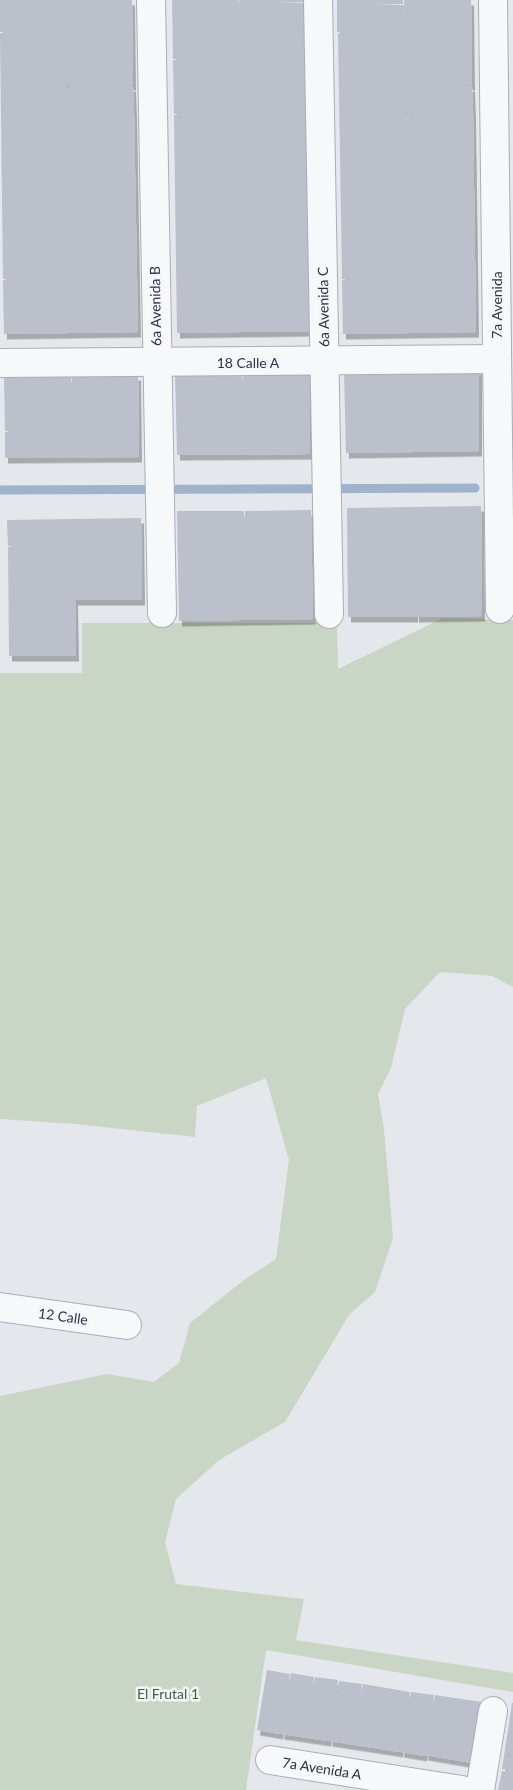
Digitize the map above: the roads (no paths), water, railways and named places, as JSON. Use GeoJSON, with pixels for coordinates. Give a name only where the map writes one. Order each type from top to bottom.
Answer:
{"type":"FeatureCollection","features":[{"type":"Feature","properties":{"kind":"street","name":"6a Avenida B"},"geometry":{"type":"LineString","coordinates":[[150,0],[162,613]]}},
{"type":"Feature","properties":{"kind":"street","name":"6a Avenida C"},"geometry":{"type":"LineString","coordinates":[[318,0],[329,614]]}},
{"type":"Feature","properties":{"kind":"street","name":"7a Avenida"},"geometry":{"type":"LineString","coordinates":[[493,0],[496,359],[506,501],[500,609]]}},
{"type":"Feature","properties":{"kind":"street","name":"18 Calle A"},"geometry":{"type":"LineString","coordinates":[[0,364],[496,359]]}},
{"type":"Feature","properties":{"kind":"street","name":"12 Calle"},"geometry":{"type":"LineString","coordinates":[[0,1306],[127,1325]]}},
{"type":"Feature","properties":{"kind":"street"},"geometry":{"type":"LineString","coordinates":[[480,1790],[493,1711]]}},
{"type":"Feature","properties":{"kind":"street","name":"7a Avenida A"},"geometry":{"type":"LineString","coordinates":[[270,1760],[462,1790]]}},
{"type":"Feature","properties":{"kind":"waterway"},"geometry":{"type":"LineString","coordinates":[[0,490],[475,488]]}},
{"type":"Feature","properties":{"kind":"park label","name":"El Frutal 1"},"geometry":{"type":"Point","coordinates":[168,1693]}}]}
